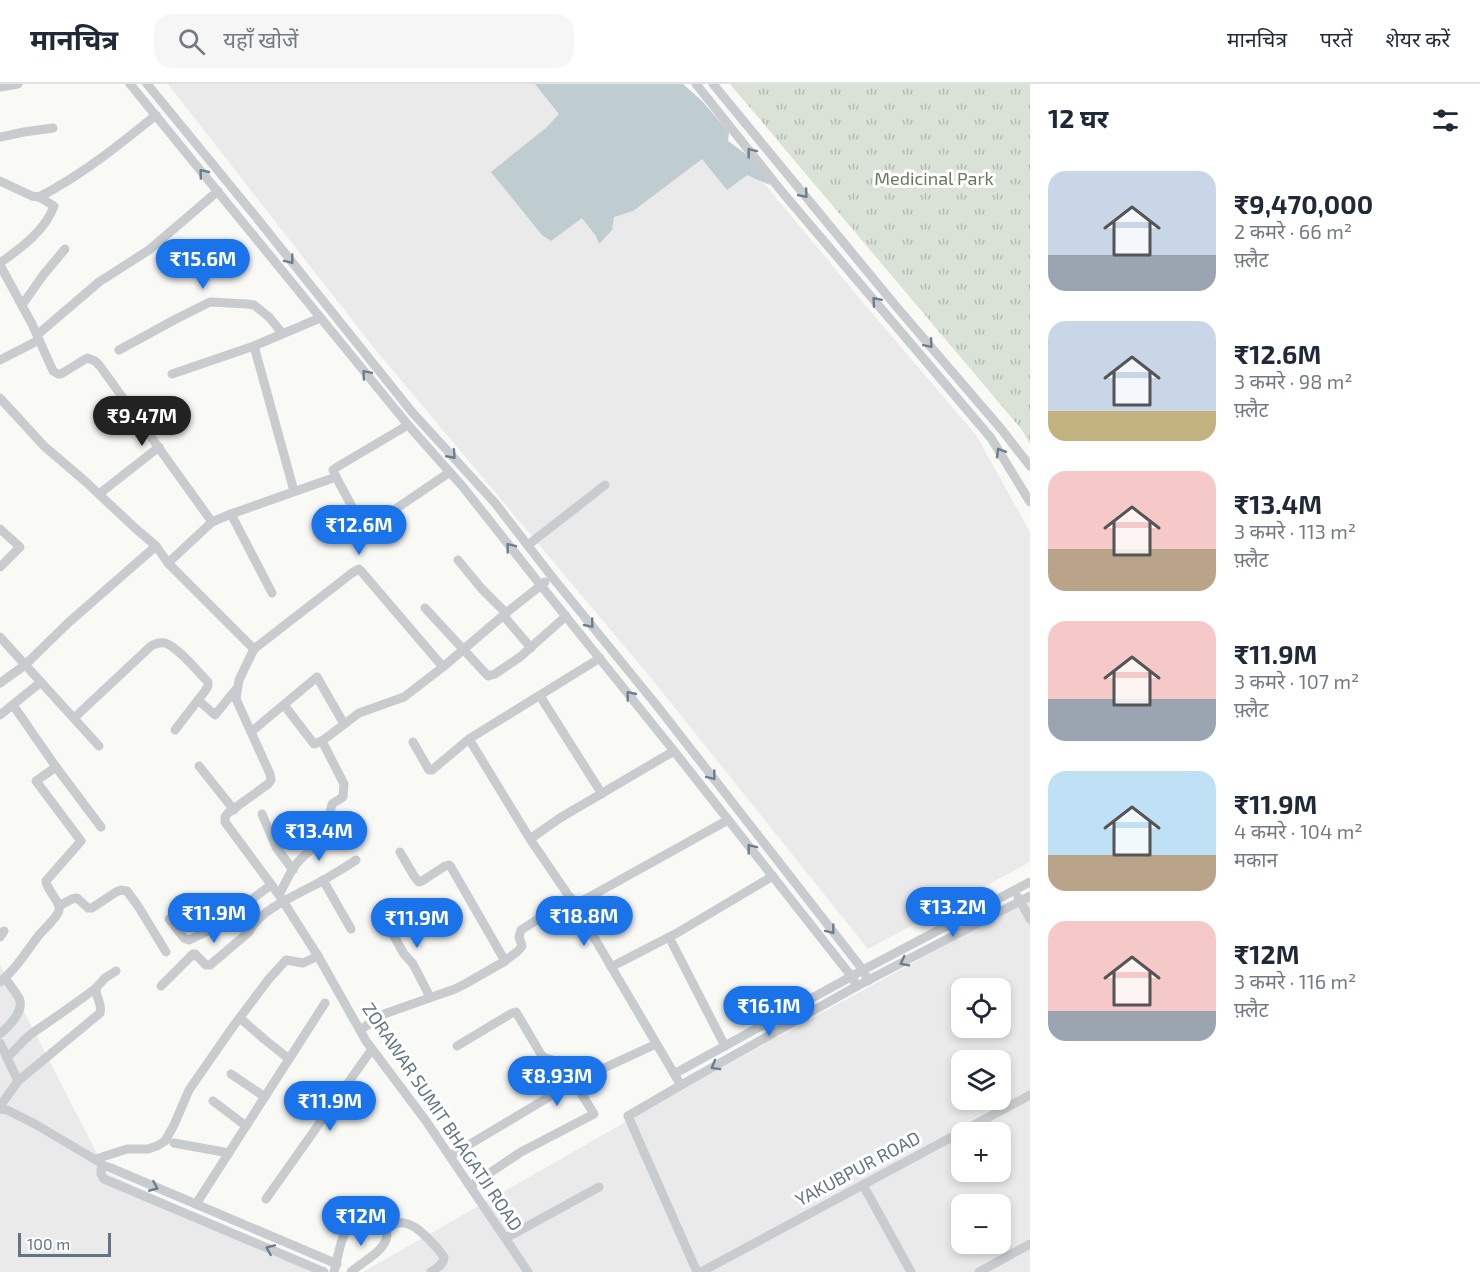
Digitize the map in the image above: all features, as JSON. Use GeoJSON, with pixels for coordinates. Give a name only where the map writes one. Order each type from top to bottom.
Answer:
{"type":"FeatureCollection","features":[{"type":"Feature","properties":{"kind":"street"},"geometry":{"type":"LineString","coordinates":[[0,87],[18,84]]}},
{"type":"Feature","properties":{"kind":"street"},"geometry":{"type":"LineString","coordinates":[[130,84],[600,658],[857,986]]}},
{"type":"Feature","properties":{"kind":"street"},"geometry":{"type":"LineString","coordinates":[[147,84],[412,412],[495,503],[665,717],[862,970],[868,981]]}},
{"type":"Feature","properties":{"kind":"street"},"geometry":{"type":"LineString","coordinates":[[696,84],[783,193],[991,438],[1030,502]]}},
{"type":"Feature","properties":{"kind":"street"},"geometry":{"type":"LineString","coordinates":[[713,84],[1030,466]]}},
{"type":"Feature","properties":{"kind":"street"},"geometry":{"type":"LineString","coordinates":[[39,197],[105,156],[156,115]]}},
{"type":"Feature","properties":{"kind":"street"},"geometry":{"type":"LineString","coordinates":[[0,137],[53,128]]}},
{"type":"Feature","properties":{"kind":"street"},"geometry":{"type":"LineString","coordinates":[[0,181],[39,197],[54,206],[42,227],[26,244],[0,264],[53,371],[58,374],[64,373],[87,358],[95,361],[212,522]]}},
{"type":"Feature","properties":{"kind":"street"},"geometry":{"type":"LineString","coordinates":[[0,360],[38,338],[99,282],[149,250],[218,191]]}},
{"type":"Feature","properties":{"kind":"street"},"geometry":{"type":"LineString","coordinates":[[22,305],[65,249]]}},
{"type":"Feature","properties":{"kind":"street"},"geometry":{"type":"LineString","coordinates":[[119,350],[210,302],[254,305],[269,317],[282,333]]}},
{"type":"Feature","properties":{"kind":"street"},"geometry":{"type":"LineString","coordinates":[[172,374],[254,346],[320,318]]}},
{"type":"Feature","properties":{"kind":"street"},"geometry":{"type":"LineString","coordinates":[[254,346],[294,491]]}},
{"type":"Feature","properties":{"kind":"street"},"geometry":{"type":"LineString","coordinates":[[0,398],[44,446],[156,546],[168,563],[254,649]]}},
{"type":"Feature","properties":{"kind":"street"},"geometry":{"type":"LineString","coordinates":[[412,412],[405,422],[333,471],[363,527],[366,529],[450,472]]}},
{"type":"Feature","properties":{"kind":"street"},"geometry":{"type":"LineString","coordinates":[[99,494],[159,447]]}},
{"type":"Feature","properties":{"kind":"street"},"geometry":{"type":"LineString","coordinates":[[168,563],[212,522],[336,477]]}},
{"type":"Feature","properties":{"kind":"street"},"geometry":{"type":"LineString","coordinates":[[528,545],[605,485]]}},
{"type":"Feature","properties":{"kind":"street"},"geometry":{"type":"LineString","coordinates":[[231,514],[272,593]]}},
{"type":"Feature","properties":{"kind":"street"},"geometry":{"type":"LineString","coordinates":[[0,529],[20,547],[0,567]]}},
{"type":"Feature","properties":{"kind":"street"},"geometry":{"type":"LineString","coordinates":[[0,683],[25,665],[68,623],[156,546]]}},
{"type":"Feature","properties":{"kind":"street"},"geometry":{"type":"LineString","coordinates":[[458,560],[531,648]]}},
{"type":"Feature","properties":{"kind":"street"},"geometry":{"type":"LineString","coordinates":[[199,766],[234,810],[268,784],[271,780],[270,774],[236,699],[239,680],[254,649],[359,569],[443,667]]}},
{"type":"Feature","properties":{"kind":"street"},"geometry":{"type":"LineString","coordinates":[[284,705],[314,744],[322,741],[359,714],[404,697],[552,576]]}},
{"type":"Feature","properties":{"kind":"street"},"geometry":{"type":"LineString","coordinates":[[424,608],[488,676],[495,674],[531,648],[566,616]]}},
{"type":"Feature","properties":{"kind":"street"},"geometry":{"type":"LineString","coordinates":[[0,637],[99,746]]}},
{"type":"Feature","properties":{"kind":"street"},"geometry":{"type":"LineString","coordinates":[[74,718],[152,646],[161,642],[179,652],[208,682],[208,686],[175,730]]}},
{"type":"Feature","properties":{"kind":"street"},"geometry":{"type":"LineString","coordinates":[[413,742],[431,770],[469,739],[600,658]]}},
{"type":"Feature","properties":{"kind":"street"},"geometry":{"type":"LineString","coordinates":[[251,732],[317,677],[345,724]]}},
{"type":"Feature","properties":{"kind":"street"},"geometry":{"type":"LineString","coordinates":[[0,715],[41,682]]}},
{"type":"Feature","properties":{"kind":"street"},"geometry":{"type":"LineString","coordinates":[[198,700],[215,715],[237,688]]}},
{"type":"Feature","properties":{"kind":"street"},"geometry":{"type":"LineString","coordinates":[[540,696],[602,794]]}},
{"type":"Feature","properties":{"kind":"street"},"geometry":{"type":"LineString","coordinates":[[13,705],[101,827]]}},
{"type":"Feature","properties":{"kind":"street"},"geometry":{"type":"LineString","coordinates":[[469,739],[530,838],[573,902],[674,1074],[683,1084]]}},
{"type":"Feature","properties":{"kind":"street"},"geometry":{"type":"LineString","coordinates":[[320,844],[317,829],[330,813],[333,804],[343,797],[344,784],[322,741]]}},
{"type":"Feature","properties":{"kind":"street"},"geometry":{"type":"LineString","coordinates":[[530,838],[674,751]]}},
{"type":"Feature","properties":{"kind":"street"},"geometry":{"type":"LineString","coordinates":[[0,1034],[13,1022],[20,1004],[19,998],[2,980],[23,958],[60,909],[46,880],[81,841],[36,781],[56,767]]}},
{"type":"Feature","properties":{"kind":"street","name":"ZORAWAR SUMIT BHAGATJI ROAD"},"geometry":{"type":"LineString","coordinates":[[234,810],[225,817],[225,822],[281,898],[372,1049],[426,1121],[528,1272]]}},
{"type":"Feature","properties":{"kind":"street"},"geometry":{"type":"LineString","coordinates":[[262,814],[276,847],[293,870]]}},
{"type":"Feature","properties":{"kind":"street"},"geometry":{"type":"LineString","coordinates":[[360,1030],[384,1014],[455,989],[505,961],[522,946],[519,937],[521,930],[728,819]]}},
{"type":"Feature","properties":{"kind":"street"},"geometry":{"type":"LineString","coordinates":[[161,986],[193,954],[206,965],[210,965],[249,932],[281,898],[298,862],[320,844],[352,824]]}},
{"type":"Feature","properties":{"kind":"street"},"geometry":{"type":"LineString","coordinates":[[400,852],[419,882],[445,866],[451,867],[505,961]]}},
{"type":"Feature","properties":{"kind":"street"},"geometry":{"type":"LineString","coordinates":[[281,898],[323,880],[356,860]]}},
{"type":"Feature","properties":{"kind":"street"},"geometry":{"type":"LineString","coordinates":[[611,967],[669,937],[773,876]]}},
{"type":"Feature","properties":{"kind":"street"},"geometry":{"type":"LineString","coordinates":[[323,880],[351,929]]}},
{"type":"Feature","properties":{"kind":"street"},"geometry":{"type":"LineString","coordinates":[[674,1074],[862,970],[1030,882]]}},
{"type":"Feature","properties":{"kind":"street"},"geometry":{"type":"LineString","coordinates":[[169,919],[184,938],[189,940],[210,930],[271,885]]}},
{"type":"Feature","properties":{"kind":"street"},"geometry":{"type":"LineString","coordinates":[[1015,890],[1030,919]]}},
{"type":"Feature","properties":{"kind":"street"},"geometry":{"type":"LineString","coordinates":[[59,906],[76,898],[88,908],[92,908],[116,892],[127,891],[166,952]]}},
{"type":"Feature","properties":{"kind":"street"},"geometry":{"type":"LineString","coordinates":[[699,1272],[628,1116],[857,986],[1030,896]]}},
{"type":"Feature","properties":{"kind":"street"},"geometry":{"type":"LineString","coordinates":[[381,913],[404,954],[413,964],[430,997]]}},
{"type":"Feature","properties":{"kind":"street"},"geometry":{"type":"LineString","coordinates":[[669,937],[725,1046]]}},
{"type":"Feature","properties":{"kind":"street"},"geometry":{"type":"LineString","coordinates":[[96,1159],[127,1149],[148,1149],[165,1141],[189,1090],[268,981],[286,960],[303,963],[318,956]]}},
{"type":"Feature","properties":{"kind":"street"},"geometry":{"type":"LineString","coordinates":[[7,1057],[30,1035],[62,1014],[116,970]]}},
{"type":"Feature","properties":{"kind":"street"},"geometry":{"type":"LineString","coordinates":[[96,988],[96,995],[101,1006],[100,1013],[18,1081],[0,1108],[35,1124],[105,1166],[196,1204],[335,1268],[347,1228],[360,1217],[379,1221],[388,1232],[386,1240],[381,1248],[351,1272]]}},
{"type":"Feature","properties":{"kind":"street"},"geometry":{"type":"LineString","coordinates":[[196,1204],[325,1002]]}},
{"type":"Feature","properties":{"kind":"street"},"geometry":{"type":"LineString","coordinates":[[457,1046],[516,1012],[542,1056],[555,1060],[574,1082],[594,1114],[521,1152],[471,1186]]}},
{"type":"Feature","properties":{"kind":"street"},"geometry":{"type":"LineString","coordinates":[[240,1018],[289,1059]]}},
{"type":"Feature","properties":{"kind":"street"},"geometry":{"type":"LineString","coordinates":[[0,1043],[18,1081]]}},
{"type":"Feature","properties":{"kind":"street"},"geometry":{"type":"LineString","coordinates":[[450,1156],[574,1082],[656,1044]]}},
{"type":"Feature","properties":{"kind":"street"},"geometry":{"type":"LineString","coordinates":[[266,1199],[372,1049]]}},
{"type":"Feature","properties":{"kind":"street"},"geometry":{"type":"LineString","coordinates":[[231,1074],[265,1097]]}},
{"type":"Feature","properties":{"kind":"street","name":"YAKUBPUR ROAD"},"geometry":{"type":"LineString","coordinates":[[699,1272],[1030,1095]]}},
{"type":"Feature","properties":{"kind":"street"},"geometry":{"type":"LineString","coordinates":[[213,1101],[246,1126]]}},
{"type":"Feature","properties":{"kind":"street"},"geometry":{"type":"LineString","coordinates":[[174,1143],[229,1153]]}},
{"type":"Feature","properties":{"kind":"street"},"geometry":{"type":"LineString","coordinates":[[105,1166],[101,1169],[104,1179],[324,1272]]}},
{"type":"Feature","properties":{"kind":"street"},"geometry":{"type":"LineString","coordinates":[[863,1185],[911,1272]]}},
{"type":"Feature","properties":{"kind":"street"},"geometry":{"type":"LineString","coordinates":[[506,1238],[599,1187]]}},
{"type":"Feature","properties":{"kind":"street"},"geometry":{"type":"LineString","coordinates":[[386,1228],[403,1222],[421,1232],[444,1257],[444,1261],[431,1272]]}},
{"type":"Feature","properties":{"kind":"street"},"geometry":{"type":"LineString","coordinates":[[979,1272],[1030,1244]]}},
{"type":"Feature","properties":{"kind":"shaded area"},"geometry":{"type":"Polygon","coordinates":[[[168,84],[682,84],[976,435],[1030,532],[1030,862],[868,949],[651,678],[374,348],[168,84]]]}},
{"type":"Feature","properties":{"kind":"shaded area"},"geometry":{"type":"Polygon","coordinates":[[[535,84],[683,84],[702,101],[729,132],[728,141],[761,165],[770,185],[747,175],[727,190],[702,159],[633,211],[614,217],[612,230],[599,244],[596,236],[582,218],[551,241],[542,235],[491,172],[547,127],[559,114],[535,84]]]}},
{"type":"Feature","properties":{"kind":"shaded area"},"geometry":{"type":"Polygon","coordinates":[[[1030,897],[1030,1272],[363,1272],[699,1080],[1030,897]]]}},
{"type":"Feature","properties":{"kind":"shaded area"},"geometry":{"type":"Polygon","coordinates":[[[0,965],[107,1173],[316,1272],[0,1272],[0,965]]]}},
{"type":"Feature","properties":{"kind":"green space","name":"Medicinal Park"},"geometry":{"type":"Polygon","coordinates":[[[730,84],[1030,84],[1030,444],[1022,430],[730,84]]]}}]}
